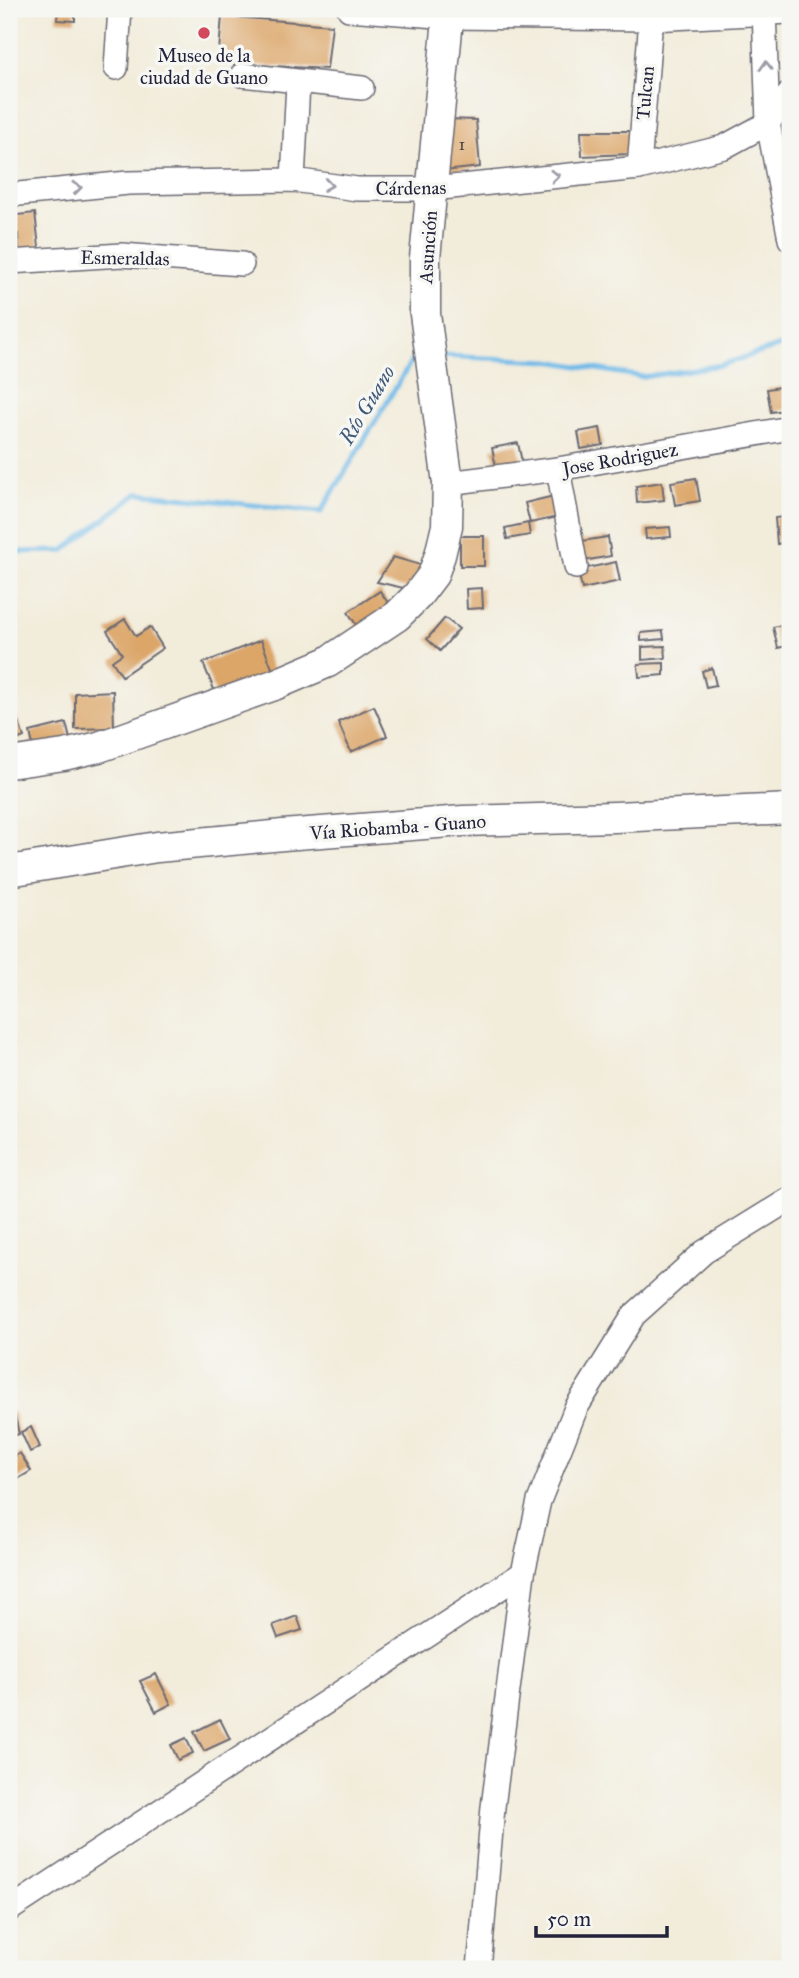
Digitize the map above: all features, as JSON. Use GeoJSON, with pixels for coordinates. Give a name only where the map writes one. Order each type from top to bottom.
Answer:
{"type":"FeatureCollection","features":[{"type":"Feature","properties":{"kind":"main road","name":"Asunción"},"geometry":{"type":"LineString","coordinates":[[448,484],[425,314],[425,258],[449,13]]}},
{"type":"Feature","properties":{"kind":"main road"},"geometry":{"type":"LineString","coordinates":[[9,763],[99,747],[274,685],[328,662],[360,643],[397,616],[433,575],[447,526],[448,484]]}},
{"type":"Feature","properties":{"kind":"main road","name":"Vía Riobamba - Guano"},"geometry":{"type":"LineString","coordinates":[[9,871],[157,847],[283,835],[463,821],[790,809]]}},
{"type":"Feature","properties":{"kind":"street"},"geometry":{"type":"LineString","coordinates":[[116,68],[120,9]]}},
{"type":"Feature","properties":{"kind":"street"},"geometry":{"type":"LineString","coordinates":[[349,9],[651,19],[790,12]]}},
{"type":"Feature","properties":{"kind":"street"},"geometry":{"type":"LineString","coordinates":[[764,12],[768,123],[790,239]]}},
{"type":"Feature","properties":{"kind":"street","name":"Tulcan"},"geometry":{"type":"LineString","coordinates":[[639,168],[651,19]]}},
{"type":"Feature","properties":{"kind":"street"},"geometry":{"type":"LineString","coordinates":[[242,75],[362,88]]}},
{"type":"Feature","properties":{"kind":"street"},"geometry":{"type":"LineString","coordinates":[[293,180],[298,83]]}},
{"type":"Feature","properties":{"kind":"street","name":"Cárdenas"},"geometry":{"type":"LineString","coordinates":[[9,195],[128,183],[293,180],[357,189],[432,189],[639,168],[724,146],[768,123],[790,93]]}},
{"type":"Feature","properties":{"kind":"street","name":"Esmeraldas"},"geometry":{"type":"LineString","coordinates":[[9,262],[122,254],[242,264]]}},
{"type":"Feature","properties":{"kind":"street","name":"Jose Rodriguez"},"geometry":{"type":"LineString","coordinates":[[448,484],[558,469],[790,428]]}},
{"type":"Feature","properties":{"kind":"street"},"geometry":{"type":"LineString","coordinates":[[558,469],[576,567]]}},
{"type":"Feature","properties":{"kind":"street"},"geometry":{"type":"LineString","coordinates":[[479,1969],[493,1807],[523,1573],[539,1502],[576,1408],[634,1315],[704,1252],[790,1199]]}},
{"type":"Feature","properties":{"kind":"street"},"geometry":{"type":"LineString","coordinates":[[11,1900],[523,1573]]}},
{"type":"Feature","properties":{"kind":"building"},"geometry":{"type":"Polygon","coordinates":[[[58,9],[75,9],[75,21],[57,20],[58,9]]]}},
{"type":"Feature","properties":{"kind":"building"},"geometry":{"type":"Polygon","coordinates":[[[222,16],[332,25],[327,69],[218,63],[222,16]]]}},
{"type":"Feature","properties":{"kind":"building"},"geometry":{"type":"Polygon","coordinates":[[[447,119],[476,120],[480,167],[444,171],[447,119]]]}},
{"type":"Feature","properties":{"kind":"building"},"geometry":{"type":"Polygon","coordinates":[[[581,131],[631,131],[631,154],[582,156],[581,131]]]}},
{"type":"Feature","properties":{"kind":"building"},"geometry":{"type":"Polygon","coordinates":[[[35,213],[40,255],[19,254],[18,234],[9,236],[9,216],[35,213]]]}},
{"type":"Feature","properties":{"kind":"building"},"geometry":{"type":"Polygon","coordinates":[[[787,386],[790,409],[771,412],[767,389],[787,386]]]}},
{"type":"Feature","properties":{"kind":"building"},"geometry":{"type":"Polygon","coordinates":[[[600,428],[603,445],[581,449],[578,432],[600,428]]]}},
{"type":"Feature","properties":{"kind":"building"},"geometry":{"type":"Polygon","coordinates":[[[518,443],[522,462],[496,467],[492,448],[518,443]]]}},
{"type":"Feature","properties":{"kind":"building"},"geometry":{"type":"Polygon","coordinates":[[[696,478],[700,501],[675,505],[671,482],[696,478]]]}},
{"type":"Feature","properties":{"kind":"building"},"geometry":{"type":"Polygon","coordinates":[[[662,482],[664,500],[637,503],[636,486],[662,482]]]}},
{"type":"Feature","properties":{"kind":"building"},"geometry":{"type":"Polygon","coordinates":[[[554,496],[558,517],[530,523],[525,503],[554,496]]]}},
{"type":"Feature","properties":{"kind":"building"},"geometry":{"type":"Polygon","coordinates":[[[790,516],[790,542],[777,544],[775,518],[790,516]]]}},
{"type":"Feature","properties":{"kind":"building"},"geometry":{"type":"Polygon","coordinates":[[[528,523],[530,535],[507,539],[505,528],[528,523]]]}},
{"type":"Feature","properties":{"kind":"building"},"geometry":{"type":"Polygon","coordinates":[[[670,527],[671,537],[646,539],[645,529],[670,527]]]}},
{"type":"Feature","properties":{"kind":"building"},"geometry":{"type":"Polygon","coordinates":[[[460,536],[484,536],[484,566],[460,566],[460,536]]]}},
{"type":"Feature","properties":{"kind":"building"},"geometry":{"type":"Polygon","coordinates":[[[608,537],[611,556],[578,562],[575,542],[608,537]]]}},
{"type":"Feature","properties":{"kind":"building"},"geometry":{"type":"Polygon","coordinates":[[[393,557],[424,566],[408,589],[377,582],[393,557]]]}},
{"type":"Feature","properties":{"kind":"building"},"geometry":{"type":"Polygon","coordinates":[[[616,562],[620,581],[582,589],[578,570],[616,562]]]}},
{"type":"Feature","properties":{"kind":"building"},"geometry":{"type":"Polygon","coordinates":[[[482,588],[483,608],[467,609],[466,589],[482,588]]]}},
{"type":"Feature","properties":{"kind":"building"},"geometry":{"type":"Polygon","coordinates":[[[380,591],[395,613],[362,634],[348,612],[380,591]]]}},
{"type":"Feature","properties":{"kind":"building"},"geometry":{"type":"Polygon","coordinates":[[[445,618],[459,629],[440,651],[427,639],[445,618]]]}},
{"type":"Feature","properties":{"kind":"building"},"geometry":{"type":"Polygon","coordinates":[[[125,619],[136,636],[150,627],[163,648],[122,676],[112,661],[122,654],[107,631],[125,619]]]}},
{"type":"Feature","properties":{"kind":"building"},"geometry":{"type":"Polygon","coordinates":[[[790,623],[790,645],[778,648],[773,627],[790,623]]]}},
{"type":"Feature","properties":{"kind":"building"},"geometry":{"type":"Polygon","coordinates":[[[663,631],[664,639],[641,641],[641,633],[663,631]]]}},
{"type":"Feature","properties":{"kind":"building"},"geometry":{"type":"Polygon","coordinates":[[[261,640],[275,676],[218,699],[203,663],[261,640]]]}},
{"type":"Feature","properties":{"kind":"building"},"geometry":{"type":"Polygon","coordinates":[[[665,646],[666,658],[642,660],[642,647],[665,646]]]}},
{"type":"Feature","properties":{"kind":"building"},"geometry":{"type":"Polygon","coordinates":[[[664,663],[664,675],[639,677],[638,664],[664,663]]]}},
{"type":"Feature","properties":{"kind":"building"},"geometry":{"type":"Polygon","coordinates":[[[712,668],[716,685],[706,687],[702,671],[712,668]]]}},
{"type":"Feature","properties":{"kind":"building"},"geometry":{"type":"Polygon","coordinates":[[[113,691],[114,728],[75,729],[75,693],[113,691]]]}},
{"type":"Feature","properties":{"kind":"building"},"geometry":{"type":"Polygon","coordinates":[[[374,706],[387,736],[351,752],[338,722],[374,706]]]}},
{"type":"Feature","properties":{"kind":"building"},"geometry":{"type":"Polygon","coordinates":[[[15,713],[24,737],[9,743],[9,715],[15,713]]]}},
{"type":"Feature","properties":{"kind":"building"},"geometry":{"type":"Polygon","coordinates":[[[66,723],[72,747],[35,755],[30,732],[66,723]]]}},
{"type":"Feature","properties":{"kind":"building"},"geometry":{"type":"Polygon","coordinates":[[[14,1412],[19,1434],[9,1437],[9,1413],[14,1412]]]}},
{"type":"Feature","properties":{"kind":"building"},"geometry":{"type":"Polygon","coordinates":[[[31,1427],[40,1447],[30,1452],[21,1432],[31,1427]]]}},
{"type":"Feature","properties":{"kind":"building"},"geometry":{"type":"Polygon","coordinates":[[[20,1453],[31,1471],[16,1480],[9,1468],[9,1460],[20,1453]]]}},
{"type":"Feature","properties":{"kind":"building"},"geometry":{"type":"Polygon","coordinates":[[[297,1616],[302,1630],[278,1638],[273,1625],[297,1616]]]}},
{"type":"Feature","properties":{"kind":"building"},"geometry":{"type":"Polygon","coordinates":[[[156,1674],[171,1704],[156,1712],[140,1681],[156,1674]]]}},
{"type":"Feature","properties":{"kind":"building"},"geometry":{"type":"Polygon","coordinates":[[[220,1719],[230,1739],[204,1751],[194,1732],[220,1719]]]}},
{"type":"Feature","properties":{"kind":"building"},"geometry":{"type":"Polygon","coordinates":[[[186,1738],[193,1753],[178,1760],[171,1745],[186,1738]]]}},
{"type":"Feature","properties":{"kind":"waterway","name":"Río Guano"},"geometry":{"type":"LineString","coordinates":[[441,356],[549,361],[643,377],[721,365],[790,343]]}},
{"type":"Feature","properties":{"kind":"waterway","name":"Río Guano"},"geometry":{"type":"LineString","coordinates":[[9,552],[63,551],[138,493],[321,512],[415,355],[421,355]]}},
{"type":"Feature","properties":{"kind":"place","name":"Museo de la ciudad de Guano"},"geometry":{"type":"Point","coordinates":[204,33]}}]}
